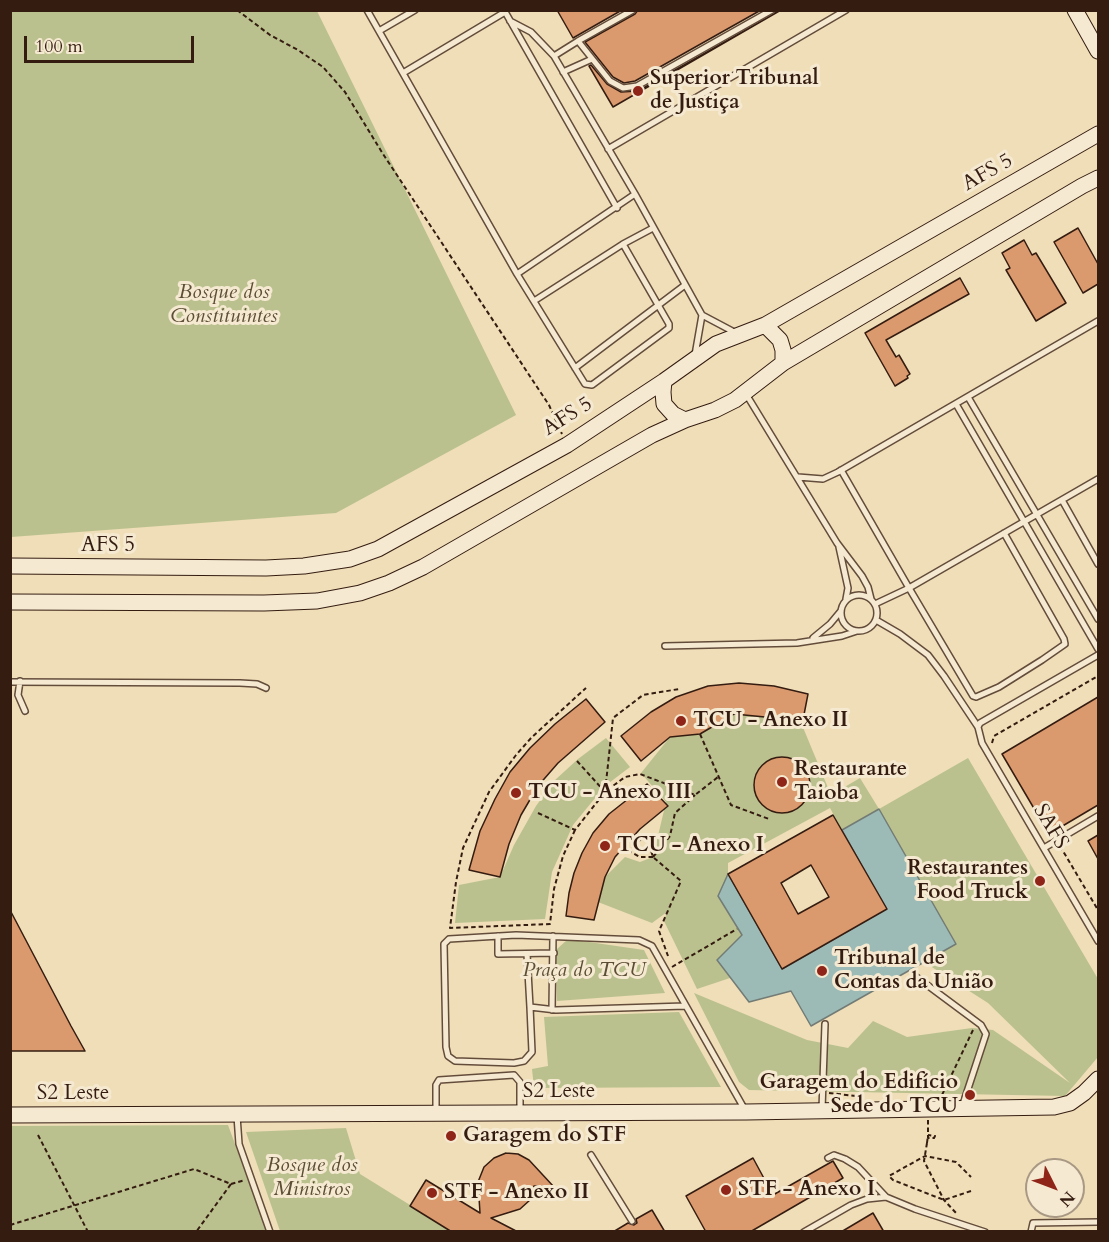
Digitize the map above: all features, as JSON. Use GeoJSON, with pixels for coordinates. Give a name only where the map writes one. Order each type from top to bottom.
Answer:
{"type":"FeatureCollection","features":[{"type":"Feature","properties":{"kind":"main road"},"geometry":{"type":"LineString","coordinates":[[1075,10],[1098,51]]}},
{"type":"Feature","properties":{"kind":"main road","name":"AFS 5"},"geometry":{"type":"LineString","coordinates":[[10,566],[266,568],[304,566],[350,559],[378,549],[567,445],[716,344],[765,325],[1098,135]]}},
{"type":"Feature","properties":{"kind":"main road"},"geometry":{"type":"LineString","coordinates":[[10,602],[264,603],[317,601],[360,593],[389,583],[423,567],[652,435],[715,410],[746,393],[783,363],[1074,190],[1098,178]]}},
{"type":"Feature","properties":{"kind":"main road"},"geometry":{"type":"LineString","coordinates":[[765,325],[780,340],[783,363]]}},
{"type":"Feature","properties":{"kind":"main road"},"geometry":{"type":"LineString","coordinates":[[664,381],[664,404],[674,414],[685,420]]}},
{"type":"Feature","properties":{"kind":"main road","name":"S2 Leste"},"geometry":{"type":"LineString","coordinates":[[10,1115],[746,1112],[1054,1107],[1070,1103],[1098,1079]]}},
{"type":"Feature","properties":{"kind":"lane"},"geometry":{"type":"LineString","coordinates":[[367,10],[517,274],[585,384],[592,385],[667,331],[669,324],[623,244]]}},
{"type":"Feature","properties":{"kind":"lane"},"geometry":{"type":"LineString","coordinates":[[379,31],[415,10]]}},
{"type":"Feature","properties":{"kind":"lane"},"geometry":{"type":"LineString","coordinates":[[554,56],[633,10]]}},
{"type":"Feature","properties":{"kind":"lane"},"geometry":{"type":"LineString","coordinates":[[578,41],[610,81],[623,88],[637,86],[772,10]]}},
{"type":"Feature","properties":{"kind":"lane"},"geometry":{"type":"LineString","coordinates":[[608,150],[846,10]]}},
{"type":"Feature","properties":{"kind":"lane"},"geometry":{"type":"LineString","coordinates":[[403,73],[504,11],[617,208]]}},
{"type":"Feature","properties":{"kind":"lane"},"geometry":{"type":"LineString","coordinates":[[510,21],[531,32],[554,56],[635,194],[702,315],[739,335]]}},
{"type":"Feature","properties":{"kind":"lane"},"geometry":{"type":"LineString","coordinates":[[563,72],[592,59]]}},
{"type":"Feature","properties":{"kind":"lane"},"geometry":{"type":"LineString","coordinates":[[517,274],[635,194]]}},
{"type":"Feature","properties":{"kind":"lane"},"geometry":{"type":"LineString","coordinates":[[534,301],[623,244],[653,228]]}},
{"type":"Feature","properties":{"kind":"lane"},"geometry":{"type":"LineString","coordinates":[[575,368],[685,285]]}},
{"type":"Feature","properties":{"kind":"lane"},"geometry":{"type":"LineString","coordinates":[[694,358],[702,315]]}},
{"type":"Feature","properties":{"kind":"lane"},"geometry":{"type":"LineString","coordinates":[[798,477],[823,479],[841,470],[1098,321]]}},
{"type":"Feature","properties":{"kind":"lane"},"geometry":{"type":"LineString","coordinates":[[665,646],[797,642],[842,636],[868,629],[876,620],[877,609],[862,576],[837,543],[746,393]]}},
{"type":"Feature","properties":{"kind":"lane"},"geometry":{"type":"LineString","coordinates":[[968,397],[1098,619]]}},
{"type":"Feature","properties":{"kind":"lane"},"geometry":{"type":"LineString","coordinates":[[956,404],[1098,649]]}},
{"type":"Feature","properties":{"kind":"lane"},"geometry":{"type":"LineString","coordinates":[[841,470],[973,696],[979,697],[999,687],[1065,644],[1004,533]]}},
{"type":"Feature","properties":{"kind":"lane"},"geometry":{"type":"LineString","coordinates":[[873,602],[909,588],[1098,478]]}},
{"type":"Feature","properties":{"kind":"lane"},"geometry":{"type":"LineString","coordinates":[[1062,500],[1098,564]]}},
{"type":"Feature","properties":{"kind":"lane"},"geometry":{"type":"LineString","coordinates":[[797,642],[816,637],[841,611],[846,601],[848,588],[837,543]]}},
{"type":"Feature","properties":{"kind":"lane"},"geometry":{"type":"LineString","coordinates":[[846,601],[850,597],[861,595],[873,602]]}},
{"type":"Feature","properties":{"kind":"lane"},"geometry":{"type":"LineString","coordinates":[[841,611],[841,617],[847,626],[857,631]]}},
{"type":"Feature","properties":{"kind":"lane","name":"SAFS"},"geometry":{"type":"LineString","coordinates":[[876,620],[928,655],[978,727],[982,743],[1098,941]]}},
{"type":"Feature","properties":{"kind":"lane"},"geometry":{"type":"LineString","coordinates":[[978,727],[980,723],[1098,655]]}},
{"type":"Feature","properties":{"kind":"lane"},"geometry":{"type":"LineString","coordinates":[[20,681],[18,695],[25,711]]}},
{"type":"Feature","properties":{"kind":"lane"},"geometry":{"type":"LineString","coordinates":[[10,682],[240,683],[257,684],[266,688]]}},
{"type":"Feature","properties":{"kind":"lane"},"geometry":{"type":"LineString","coordinates":[[1044,848],[1098,816]]}},
{"type":"Feature","properties":{"kind":"lane"},"geometry":{"type":"LineString","coordinates":[[498,936],[498,954],[554,953]]}},
{"type":"Feature","properties":{"kind":"lane"},"geometry":{"type":"LineString","coordinates":[[552,1010],[554,936]]}},
{"type":"Feature","properties":{"kind":"lane"},"geometry":{"type":"LineString","coordinates":[[527,954],[532,1052],[524,1061],[514,1063],[455,1061],[448,1056],[444,944],[450,939],[554,936],[639,940],[652,946],[746,1112]]}},
{"type":"Feature","properties":{"kind":"lane"},"geometry":{"type":"LineString","coordinates":[[915,976],[981,1025],[986,1039],[962,1108]]}},
{"type":"Feature","properties":{"kind":"lane"},"geometry":{"type":"LineString","coordinates":[[531,1007],[552,1010],[685,1006]]}},
{"type":"Feature","properties":{"kind":"lane"},"geometry":{"type":"LineString","coordinates":[[822,1111],[825,1024]]}},
{"type":"Feature","properties":{"kind":"lane"},"geometry":{"type":"LineString","coordinates":[[436,1114],[436,1085],[443,1078],[514,1075],[520,1082],[520,1113]]}},
{"type":"Feature","properties":{"kind":"lane"},"geometry":{"type":"LineString","coordinates":[[237,1114],[239,1143],[270,1232]]}},
{"type":"Feature","properties":{"kind":"lane"},"geometry":{"type":"LineString","coordinates":[[591,1155],[632,1221]]}},
{"type":"Feature","properties":{"kind":"lane"},"geometry":{"type":"LineString","coordinates":[[828,1158],[834,1155],[858,1167],[886,1197],[985,1232]]}},
{"type":"Feature","properties":{"kind":"lane"},"geometry":{"type":"LineString","coordinates":[[804,1232],[851,1205],[867,1199],[886,1197]]}},
{"type":"Feature","properties":{"kind":"lane"},"geometry":{"type":"LineString","coordinates":[[1031,1232],[1034,1222],[1098,1222]]}},
{"type":"Feature","properties":{"kind":"path"},"geometry":{"type":"LineString","coordinates":[[237,10],[270,35],[323,67],[345,92],[383,154],[549,405],[567,445]]}},
{"type":"Feature","properties":{"kind":"path"},"geometry":{"type":"LineString","coordinates":[[992,745],[994,736],[1098,676]]}},
{"type":"Feature","properties":{"kind":"path"},"geometry":{"type":"LineString","coordinates":[[586,688],[532,737],[489,792],[463,848],[450,928],[550,924],[554,889],[563,856],[575,830],[605,792],[625,777],[640,774],[695,795]]}},
{"type":"Feature","properties":{"kind":"path"},"geometry":{"type":"LineString","coordinates":[[605,792],[613,718],[644,695],[679,689]]}},
{"type":"Feature","properties":{"kind":"path"},"geometry":{"type":"LineString","coordinates":[[700,734],[731,805],[770,819]]}},
{"type":"Feature","properties":{"kind":"path"},"geometry":{"type":"LineString","coordinates":[[577,761],[605,792]]}},
{"type":"Feature","properties":{"kind":"path"},"geometry":{"type":"LineString","coordinates":[[653,857],[670,836],[675,813],[718,777]]}},
{"type":"Feature","properties":{"kind":"path"},"geometry":{"type":"LineString","coordinates":[[538,813],[575,830]]}},
{"type":"Feature","properties":{"kind":"path"},"geometry":{"type":"LineString","coordinates":[[653,857],[640,856],[628,851],[646,834],[653,857],[681,881],[659,931],[672,967],[737,929]]}},
{"type":"Feature","properties":{"kind":"path"},"geometry":{"type":"LineString","coordinates":[[1060,846],[1098,910]]}},
{"type":"Feature","properties":{"kind":"path"},"geometry":{"type":"LineString","coordinates":[[937,1108],[977,1022]]}},
{"type":"Feature","properties":{"kind":"path"},"geometry":{"type":"LineString","coordinates":[[38,1135],[88,1232]]}},
{"type":"Feature","properties":{"kind":"path"},"geometry":{"type":"LineString","coordinates":[[928,1137],[924,1161],[944,1200],[958,1215]]}},
{"type":"Feature","properties":{"kind":"path"},"geometry":{"type":"LineString","coordinates":[[971,1177],[956,1162],[925,1156],[889,1176],[893,1180],[944,1200],[971,1191]]}},
{"type":"Feature","properties":{"kind":"path"},"geometry":{"type":"LineString","coordinates":[[10,1225],[194,1169],[231,1184],[250,1179]]}},
{"type":"Feature","properties":{"kind":"path"},"geometry":{"type":"LineString","coordinates":[[196,1232],[231,1184]]}},
{"type":"Feature","properties":{"kind":"green space","name":"Bosque dos Constituintes"},"geometry":{"type":"Polygon","coordinates":[[[11,10],[317,11],[516,415],[336,513],[11,537],[11,10]]]}},
{"type":"Feature","properties":{"kind":"green space"},"geometry":{"type":"Polygon","coordinates":[[[734,714],[765,717],[802,725],[831,795],[860,778],[879,809],[842,830],[830,808],[728,863],[728,874],[718,896],[742,935],[717,960],[730,978],[697,989],[664,921],[667,912],[652,923],[598,902],[605,877],[625,857],[640,862],[653,857],[666,802],[641,773],[670,737],[700,734],[734,714]]]}},
{"type":"Feature","properties":{"kind":"green space"},"geometry":{"type":"Polygon","coordinates":[[[606,738],[630,767],[605,786],[573,825],[552,872],[545,919],[455,923],[459,885],[500,877],[514,845],[536,806],[554,781],[606,738]]]}},
{"type":"Feature","properties":{"kind":"green space"},"geometry":{"type":"Polygon","coordinates":[[[968,758],[1098,979],[1098,1057],[1065,1096],[749,1090],[739,1082],[694,993],[807,1040],[848,1048],[873,1021],[907,1037],[972,1028],[993,1030],[1070,1083],[988,1003],[924,962],[956,944],[879,809],[968,758]]]}},
{"type":"Feature","properties":{"kind":"green space","name":"Praça do TCU"},"geometry":{"type":"Polygon","coordinates":[[[568,939],[644,950],[665,993],[557,1001],[556,950],[568,939]]]}},
{"type":"Feature","properties":{"kind":"green space"},"geometry":{"type":"Polygon","coordinates":[[[679,1012],[721,1087],[534,1088],[532,1069],[548,1066],[544,1017],[679,1012]]]}},
{"type":"Feature","properties":{"kind":"green space"},"geometry":{"type":"Polygon","coordinates":[[[228,1125],[267,1231],[11,1231],[10,1126],[228,1125]]]}},
{"type":"Feature","properties":{"kind":"green space","name":"Bosque dos Ministros"},"geometry":{"type":"Polygon","coordinates":[[[346,1128],[360,1174],[452,1231],[280,1231],[246,1132],[346,1128]]]}},
{"type":"Feature","properties":{"kind":"water"},"geometry":{"type":"Polygon","coordinates":[[[879,809],[956,944],[811,1026],[791,991],[749,1002],[717,960],[742,935],[718,896],[728,874],[782,969],[886,909],[842,830],[879,809]]]}},
{"type":"Feature","properties":{"kind":"building"},"geometry":{"type":"Polygon","coordinates":[[[557,10],[622,10],[573,38],[557,10]]]}},
{"type":"Feature","properties":{"kind":"building"},"geometry":{"type":"Polygon","coordinates":[[[638,10],[761,10],[635,81],[624,83],[613,77],[585,42],[635,14],[638,10]]]}},
{"type":"Feature","properties":{"kind":"building"},"geometry":{"type":"Polygon","coordinates":[[[777,10],[781,10],[613,107],[589,66],[591,65],[607,84],[621,92],[638,91],[774,14],[777,10]]]}},
{"type":"Feature","properties":{"kind":"building"},"geometry":{"type":"Polygon","coordinates":[[[1078,228],[1098,264],[1098,284],[1083,293],[1054,242],[1078,228]]]}},
{"type":"Feature","properties":{"kind":"building"},"geometry":{"type":"Polygon","coordinates":[[[1024,240],[1032,255],[1036,253],[1066,303],[1036,321],[1006,270],[1010,268],[1002,253],[1024,240]]]}},
{"type":"Feature","properties":{"kind":"building"},"geometry":{"type":"Polygon","coordinates":[[[960,278],[969,294],[886,340],[896,357],[899,355],[910,374],[908,378],[895,386],[865,333],[960,278]]]}},
{"type":"Feature","properties":{"kind":"building","name":"TCU - Anexo II"},"geometry":{"type":"Polygon","coordinates":[[[739,683],[774,686],[808,694],[802,725],[765,717],[734,714],[700,734],[670,737],[641,761],[621,736],[651,712],[676,697],[708,686],[739,683]]]}},
{"type":"Feature","properties":{"kind":"building"},"geometry":{"type":"Polygon","coordinates":[[[1098,697],[1098,805],[1049,834],[1002,754],[1098,697]]]}},
{"type":"Feature","properties":{"kind":"building","name":"TCU - Anexo III"},"geometry":{"type":"Polygon","coordinates":[[[586,699],[605,722],[558,763],[538,786],[521,815],[509,844],[500,877],[469,870],[480,831],[510,772],[530,748],[586,699]]]}},
{"type":"Feature","properties":{"kind":"building","name":"Restaurante Taioba"},"geometry":{"type":"Polygon","coordinates":[[[782,757],[793,759],[802,765],[808,774],[810,785],[808,796],[802,805],[793,811],[782,813],[771,811],[762,805],[756,796],[754,785],[756,774],[762,765],[771,759],[782,757]]]}},
{"type":"Feature","properties":{"kind":"building","name":"TCU - Anexo I"},"geometry":{"type":"Polygon","coordinates":[[[647,784],[668,806],[640,829],[615,857],[605,877],[594,920],[566,916],[574,873],[593,833],[609,814],[647,784]]]}},
{"type":"Feature","properties":{"kind":"building"},"geometry":{"type":"Polygon","coordinates":[[[833,815],[887,909],[782,969],[728,874],[833,815]],[[811,865],[781,883],[798,914],[829,897],[811,865]]]}},
{"type":"Feature","properties":{"kind":"building"},"geometry":{"type":"Polygon","coordinates":[[[1098,835],[1098,859],[1088,841],[1098,835]]]}},
{"type":"Feature","properties":{"kind":"building"},"geometry":{"type":"Polygon","coordinates":[[[10,910],[71,1026],[85,1051],[10,1051],[10,910]]]}},
{"type":"Feature","properties":{"kind":"building"},"geometry":{"type":"Polygon","coordinates":[[[506,1153],[518,1154],[529,1160],[554,1187],[534,1186],[530,1200],[520,1209],[491,1218],[518,1232],[452,1232],[410,1206],[426,1180],[480,1213],[478,1182],[484,1167],[494,1158],[506,1153]]]}},
{"type":"Feature","properties":{"kind":"building","name":"STF - Anexo I"},"geometry":{"type":"Polygon","coordinates":[[[753,1158],[773,1195],[833,1161],[843,1178],[750,1232],[706,1232],[686,1196],[753,1158]]]}},
{"type":"Feature","properties":{"kind":"building","name":"STF - Anexo II"},"geometry":{"type":"Polygon","coordinates":[[[652,1210],[665,1232],[613,1232],[628,1223],[634,1225],[637,1223],[636,1219],[652,1210]]]}},
{"type":"Feature","properties":{"kind":"building"},"geometry":{"type":"Polygon","coordinates":[[[873,1213],[884,1232],[841,1232],[873,1213]]]}},
{"type":"Feature","properties":{"kind":"place","name":"Superior Tribunal de Justiça"},"geometry":{"type":"Point","coordinates":[638,91]}},
{"type":"Feature","properties":{"kind":"place","name":"TCU - Anexo II"},"geometry":{"type":"Point","coordinates":[681,721]}},
{"type":"Feature","properties":{"kind":"place","name":"Restaurante Taioba"},"geometry":{"type":"Point","coordinates":[782,782]}},
{"type":"Feature","properties":{"kind":"place","name":"TCU - Anexo III"},"geometry":{"type":"Point","coordinates":[516,793]}},
{"type":"Feature","properties":{"kind":"place","name":"TCU - Anexo I"},"geometry":{"type":"Point","coordinates":[605,846]}},
{"type":"Feature","properties":{"kind":"place","name":"Restaurantes Food Truck"},"geometry":{"type":"Point","coordinates":[1040,881]}},
{"type":"Feature","properties":{"kind":"place","name":"Tribunal de Contas da União"},"geometry":{"type":"Point","coordinates":[822,971]}},
{"type":"Feature","properties":{"kind":"place","name":"Garagem do Edifício Sede do TCU"},"geometry":{"type":"Point","coordinates":[970,1095]}},
{"type":"Feature","properties":{"kind":"place","name":"Garagem do STF"},"geometry":{"type":"Point","coordinates":[451,1136]}},
{"type":"Feature","properties":{"kind":"place","name":"STF - Anexo I"},"geometry":{"type":"Point","coordinates":[726,1190]}},
{"type":"Feature","properties":{"kind":"place","name":"STF - Anexo II"},"geometry":{"type":"Point","coordinates":[432,1193]}}]}
